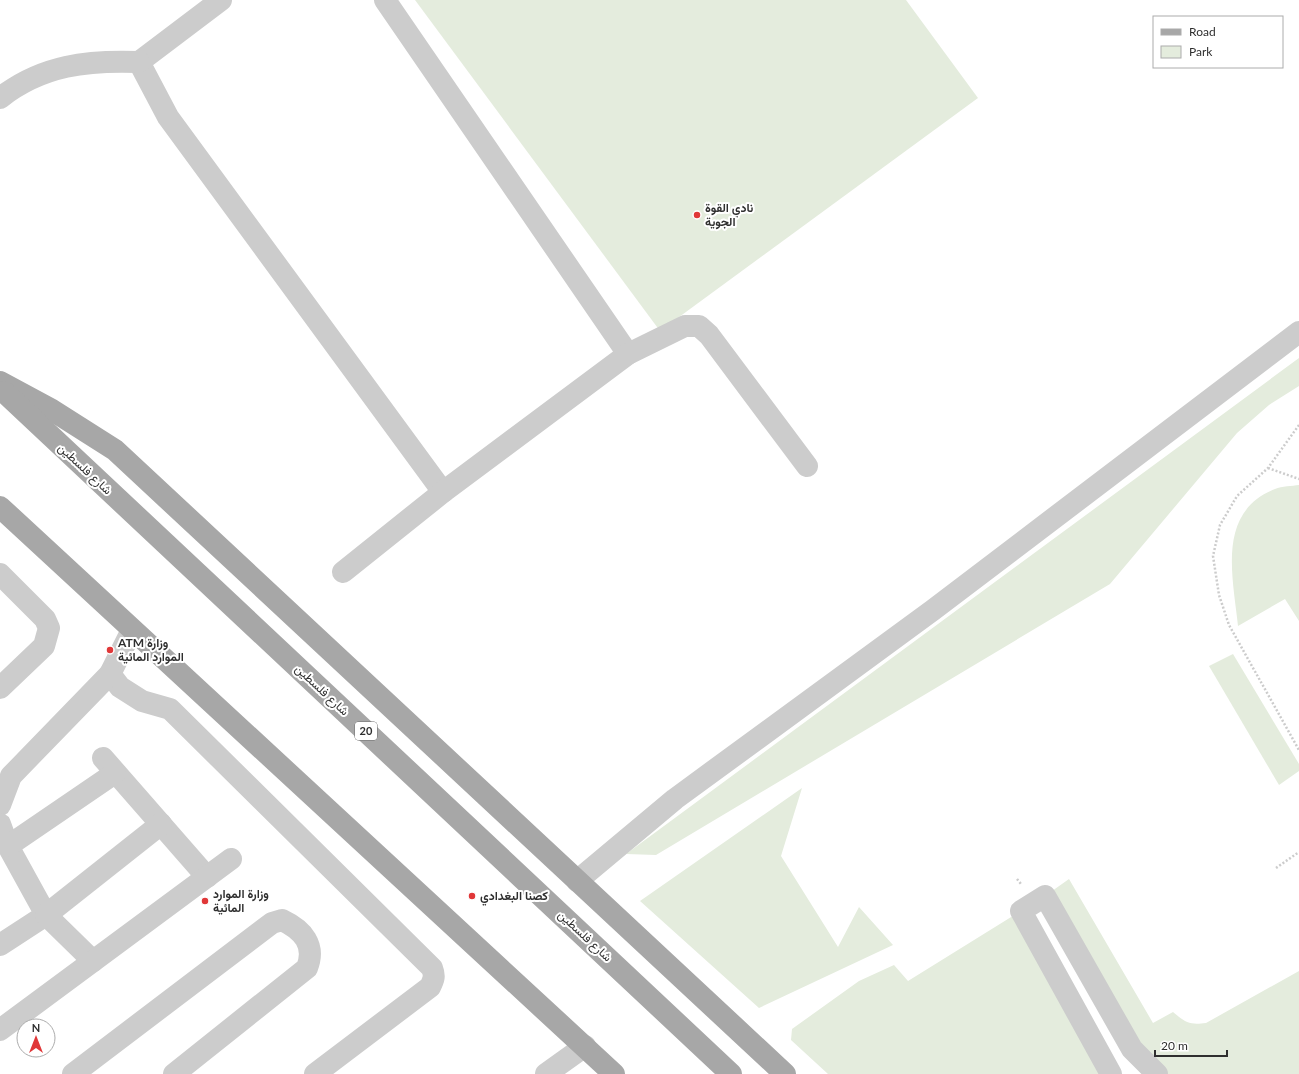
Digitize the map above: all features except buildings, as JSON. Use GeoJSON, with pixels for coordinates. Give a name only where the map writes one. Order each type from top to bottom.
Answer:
{"type":"FeatureCollection","features":[{"type":"Feature","properties":{"kind":"main road"},"geometry":{"type":"LineString","coordinates":[[0,382],[52,410],[115,450],[785,1074]]}},
{"type":"Feature","properties":{"kind":"main road","name":"شارع فلسطين"},"geometry":{"type":"LineString","coordinates":[[0,389],[731,1074]]}},
{"type":"Feature","properties":{"kind":"main road"},"geometry":{"type":"LineString","coordinates":[[0,508],[614,1074]]}},
{"type":"Feature","properties":{"kind":"street"},"geometry":{"type":"LineString","coordinates":[[0,98],[27,80],[71,65],[111,61],[139,62],[221,0]]}},
{"type":"Feature","properties":{"kind":"street"},"geometry":{"type":"LineString","coordinates":[[385,0],[628,354]]}},
{"type":"Feature","properties":{"kind":"street"},"geometry":{"type":"LineString","coordinates":[[139,62],[168,117],[443,492]]}},
{"type":"Feature","properties":{"kind":"street"},"geometry":{"type":"LineString","coordinates":[[343,572],[443,492],[628,354],[685,326],[699,326],[709,335],[808,466]]}},
{"type":"Feature","properties":{"kind":"street"},"geometry":{"type":"LineString","coordinates":[[578,881],[675,799],[933,610],[1299,332]]}},
{"type":"Feature","properties":{"kind":"street"},"geometry":{"type":"LineString","coordinates":[[0,574],[45,619],[50,628],[44,646],[0,688]]}},
{"type":"Feature","properties":{"kind":"street"},"geometry":{"type":"LineString","coordinates":[[0,805],[11,776],[110,674],[132,630]]}},
{"type":"Feature","properties":{"kind":"street"},"geometry":{"type":"LineString","coordinates":[[110,674],[120,687],[142,701],[170,709],[432,968],[434,979],[430,987],[315,1074]]}},
{"type":"Feature","properties":{"kind":"street"},"geometry":{"type":"LineString","coordinates":[[8,846],[109,765],[206,877]]}},
{"type":"Feature","properties":{"kind":"street"},"geometry":{"type":"LineString","coordinates":[[0,824],[8,846],[46,915],[93,961]]}},
{"type":"Feature","properties":{"kind":"street"},"geometry":{"type":"LineString","coordinates":[[0,945],[46,915],[161,824]]}},
{"type":"Feature","properties":{"kind":"street"},"geometry":{"type":"LineString","coordinates":[[0,1030],[231,859]]}},
{"type":"Feature","properties":{"kind":"street"},"geometry":{"type":"LineString","coordinates":[[1111,1074],[1021,911],[1044,896],[1132,1049],[1157,1074]]}},
{"type":"Feature","properties":{"kind":"street"},"geometry":{"type":"LineString","coordinates":[[73,1074],[272,923],[282,920],[292,925],[305,938],[311,949],[307,968],[174,1074]]}},
{"type":"Feature","properties":{"kind":"street"},"geometry":{"type":"LineString","coordinates":[[546,1074],[585,1046]]}},
{"type":"Feature","properties":{"kind":"path"},"geometry":{"type":"LineString","coordinates":[[1299,425],[1268,468],[1237,496],[1220,525],[1213,556],[1219,595],[1229,625],[1299,750]]}},
{"type":"Feature","properties":{"kind":"path"},"geometry":{"type":"LineString","coordinates":[[1268,468],[1299,479]]}},
{"type":"Feature","properties":{"kind":"path"},"geometry":{"type":"LineString","coordinates":[[1276,868],[1299,852]]}},
{"type":"Feature","properties":{"kind":"green space","name":"نادي القوة الجوية"},"geometry":{"type":"Polygon","coordinates":[[[415,0],[906,0],[978,98],[660,331],[415,0]]]}},
{"type":"Feature","properties":{"kind":"green space"},"geometry":{"type":"Polygon","coordinates":[[[1299,358],[1299,386],[1269,405],[1237,433],[1110,584],[656,855],[626,854],[1299,358]]]}},
{"type":"Feature","properties":{"kind":"green space"},"geometry":{"type":"Polygon","coordinates":[[[1299,485],[1299,621],[1285,599],[1238,626],[1232,567],[1232,548],[1236,530],[1244,513],[1256,499],[1278,488],[1299,485]]]}},
{"type":"Feature","properties":{"kind":"green space"},"geometry":{"type":"Polygon","coordinates":[[[1233,654],[1299,764],[1299,771],[1279,785],[1209,666],[1233,654]]]}},
{"type":"Feature","properties":{"kind":"green space"},"geometry":{"type":"Polygon","coordinates":[[[802,788],[781,856],[838,947],[859,907],[893,945],[759,1008],[640,901],[802,788]]]}},
{"type":"Feature","properties":{"kind":"green space"},"geometry":{"type":"Polygon","coordinates":[[[1069,879],[1153,1023],[1173,1012],[1181,1019],[1188,1022],[1196,1024],[1206,1023],[1299,971],[1299,1074],[1157,1074],[1045,896],[1069,879]]]}},
{"type":"Feature","properties":{"kind":"green space"},"geometry":{"type":"Polygon","coordinates":[[[1021,911],[1111,1074],[828,1074],[791,1040],[792,1029],[859,981],[894,965],[908,981],[1021,911]]]}},
{"type":"Feature","properties":{"kind":"place","name":"نادي القوة الجوية"},"geometry":{"type":"Point","coordinates":[697,215]}},
{"type":"Feature","properties":{"kind":"place","name":"ATM وزارة الموارد المائية"},"geometry":{"type":"Point","coordinates":[110,650]}},
{"type":"Feature","properties":{"kind":"place","name":"كصنا البغدادي"},"geometry":{"type":"Point","coordinates":[472,896]}},
{"type":"Feature","properties":{"kind":"place","name":"وزارة الموارد المائية"},"geometry":{"type":"Point","coordinates":[205,901]}}]}
